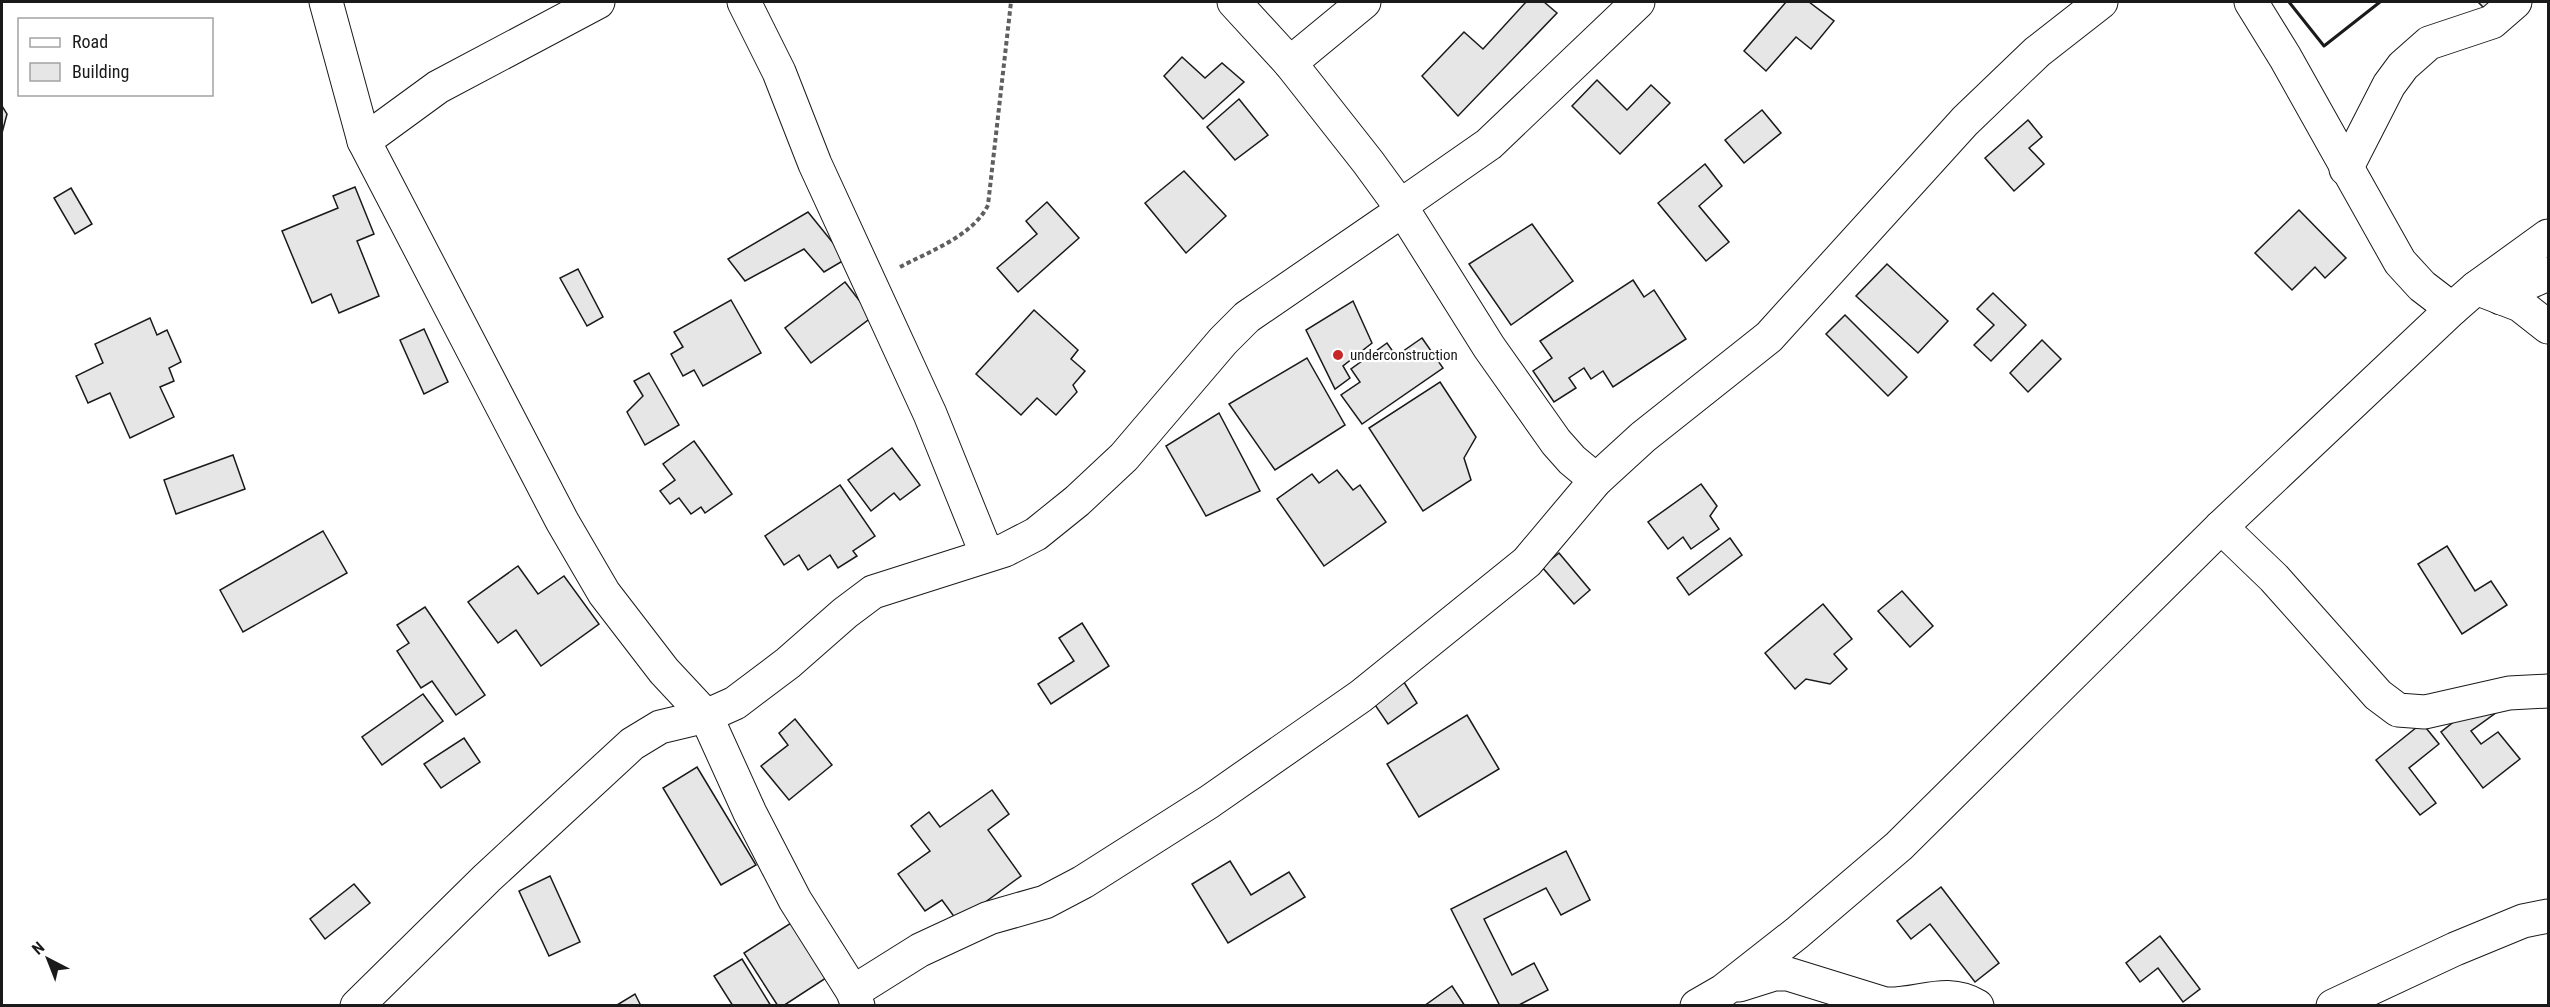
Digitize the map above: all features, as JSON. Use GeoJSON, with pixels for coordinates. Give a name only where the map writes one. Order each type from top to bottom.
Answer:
{"type":"FeatureCollection","features":[{"type":"Feature","properties":{"kind":"street"},"geometry":{"type":"LineString","coordinates":[[326,2],[364,141],[562,521],[604,593],[664,671],[706,716],[750,813],[795,900],[856,999],[920,950],[989,918],[1045,902],[1083,882],[1219,795],[1361,696],[1527,562],[1596,480],[1643,437],[1769,337],[1965,121],[2037,52],[2101,2]]}},
{"type":"Feature","properties":{"kind":"street"},"geometry":{"type":"LineString","coordinates":[[364,141],[438,87],[598,2]]}},
{"type":"Feature","properties":{"kind":"street"},"geometry":{"type":"LineString","coordinates":[[744,2],[779,72],[815,164],[930,414],[987,555]]}},
{"type":"Feature","properties":{"kind":"street"},"geometry":{"type":"LineString","coordinates":[[1234,2],[1290,63],[1402,208],[1489,347],[1543,423],[1572,460],[1596,480]]}},
{"type":"Feature","properties":{"kind":"street"},"geometry":{"type":"LineString","coordinates":[[1290,63],[1364,2]]}},
{"type":"Feature","properties":{"kind":"street"},"geometry":{"type":"LineString","coordinates":[[357,1005],[487,878],[632,744],[660,727],[706,716],[735,703],[788,663],[844,613],[873,592],[1005,550],[1036,534],[1077,501],[1124,457],[1222,341],[1247,316],[1489,144],[1638,2]]}},
{"type":"Feature","properties":{"kind":"street"},"geometry":{"type":"LineString","coordinates":[[2251,2],[2400,262],[2422,285],[2452,309]]}},
{"type":"Feature","properties":{"kind":"street"},"geometry":{"type":"LineString","coordinates":[[2346,169],[2389,84],[2403,66],[2429,43],[2492,22],[2515,2]]}},
{"type":"Feature","properties":{"kind":"street"},"geometry":{"type":"LineString","coordinates":[[2488,293],[2548,236]]}},
{"type":"Feature","properties":{"kind":"street"},"geometry":{"type":"LineString","coordinates":[[1710,998],[1797,933],[1899,846],[2221,527],[2452,309],[2488,293],[2518,287],[2548,274]]}},
{"type":"Feature","properties":{"kind":"street"},"geometry":{"type":"LineString","coordinates":[[2488,293],[2520,305],[2548,326]]}},
{"type":"Feature","properties":{"kind":"street"},"geometry":{"type":"LineString","coordinates":[[2221,527],[2274,578],[2378,694],[2398,710],[2425,712],[2509,693],[2548,691]]}},
{"type":"Feature","properties":{"kind":"street"},"geometry":{"type":"LineString","coordinates":[[2332,1005],[2484,937],[2523,921],[2548,916]]}},
{"type":"Feature","properties":{"kind":"street"},"geometry":{"type":"LineString","coordinates":[[1710,998],[1774,974],[1788,974],[1885,1004],[1899,1005],[1945,996],[1967,1000],[1977,1005]]}},
{"type":"Feature","properties":{"kind":"path"},"geometry":{"type":"LineString","coordinates":[[870,283],[955,238],[983,215],[988,205],[1011,2]]}},
{"type":"Feature","properties":{"kind":"building"},"geometry":{"type":"Polygon","coordinates":[[[1526,2],[1544,2],[1557,13],[1458,116],[1422,76],[1464,32],[1483,49],[1526,2]]]}},
{"type":"Feature","properties":{"kind":"building"},"geometry":{"type":"Polygon","coordinates":[[[1786,2],[1809,2],[1834,21],[1811,49],[1796,37],[1766,71],[1744,51],[1786,2]]]}},
{"type":"Feature","properties":{"kind":"building"},"geometry":{"type":"Polygon","coordinates":[[[2478,2],[2491,2],[2484,8],[2478,2]]]}},
{"type":"Feature","properties":{"kind":"building"},"geometry":{"type":"Polygon","coordinates":[[[1182,57],[1205,78],[1222,63],[1244,82],[1203,119],[1164,76],[1182,57]]]}},
{"type":"Feature","properties":{"kind":"building"},"geometry":{"type":"Polygon","coordinates":[[[1597,80],[1627,110],[1651,85],[1670,103],[1620,154],[1572,106],[1597,80]]]}},
{"type":"Feature","properties":{"kind":"building"},"geometry":{"type":"Polygon","coordinates":[[[1239,99],[1268,135],[1235,160],[1207,127],[1239,99]]]}},
{"type":"Feature","properties":{"kind":"building"},"geometry":{"type":"Polygon","coordinates":[[[2,106],[7,114],[2,133],[2,106]]]}},
{"type":"Feature","properties":{"kind":"building"},"geometry":{"type":"Polygon","coordinates":[[[1762,110],[1781,133],[1744,163],[1725,140],[1762,110]]]}},
{"type":"Feature","properties":{"kind":"building"},"geometry":{"type":"Polygon","coordinates":[[[2028,120],[2042,137],[2029,148],[2044,164],[2014,191],[1985,158],[2028,120]]]}},
{"type":"Feature","properties":{"kind":"building"},"geometry":{"type":"Polygon","coordinates":[[[1705,164],[1722,186],[1699,206],[1729,242],[1706,261],[1658,203],[1705,164]]]}},
{"type":"Feature","properties":{"kind":"building"},"geometry":{"type":"Polygon","coordinates":[[[1184,171],[1226,216],[1186,253],[1145,203],[1184,171]]]}},
{"type":"Feature","properties":{"kind":"building"},"geometry":{"type":"Polygon","coordinates":[[[355,187],[374,234],[357,241],[379,296],[339,313],[331,294],[312,303],[282,231],[338,208],[333,196],[355,187]]]}},
{"type":"Feature","properties":{"kind":"building"},"geometry":{"type":"Polygon","coordinates":[[[71,188],[92,224],[75,234],[54,198],[71,188]]]}},
{"type":"Feature","properties":{"kind":"building"},"geometry":{"type":"Polygon","coordinates":[[[1047,202],[1079,238],[1018,292],[997,268],[1037,234],[1026,221],[1047,202]]]}},
{"type":"Feature","properties":{"kind":"building"},"geometry":{"type":"Polygon","coordinates":[[[2299,210],[2346,258],[2325,278],[2315,267],[2292,290],[2255,253],[2299,210]]]}},
{"type":"Feature","properties":{"kind":"building"},"geometry":{"type":"Polygon","coordinates":[[[808,212],[846,259],[824,272],[804,249],[745,281],[728,259],[808,212]]]}},
{"type":"Feature","properties":{"kind":"building"},"geometry":{"type":"Polygon","coordinates":[[[1532,224],[1573,281],[1511,325],[1469,264],[1532,224]]]}},
{"type":"Feature","properties":{"kind":"building"},"geometry":{"type":"Polygon","coordinates":[[[1887,264],[1948,321],[1918,353],[1856,296],[1887,264]]]}},
{"type":"Feature","properties":{"kind":"building"},"geometry":{"type":"Polygon","coordinates":[[[578,269],[603,317],[587,326],[560,278],[578,269]]]}},
{"type":"Feature","properties":{"kind":"building"},"geometry":{"type":"Polygon","coordinates":[[[1633,280],[1644,297],[1654,290],[1686,339],[1613,387],[1603,371],[1591,379],[1584,368],[1569,378],[1576,388],[1554,402],[1533,371],[1552,358],[1540,341],[1633,280]]]}},
{"type":"Feature","properties":{"kind":"building"},"geometry":{"type":"Polygon","coordinates":[[[845,282],[872,317],[811,363],[785,328],[845,282]]]}},
{"type":"Feature","properties":{"kind":"building"},"geometry":{"type":"Polygon","coordinates":[[[1993,293],[2026,325],[1991,361],[1974,345],[1994,325],[1977,309],[1993,293]]]}},
{"type":"Feature","properties":{"kind":"building"},"geometry":{"type":"Polygon","coordinates":[[[731,300],[761,353],[703,386],[694,370],[683,376],[671,354],[683,347],[674,332],[731,300]]]}},
{"type":"Feature","properties":{"kind":"building","name":"underconstruction"},"geometry":{"type":"Polygon","coordinates":[[[1353,301],[1372,343],[1343,366],[1350,378],[1335,389],[1306,330],[1353,301]]]}},
{"type":"Feature","properties":{"kind":"building"},"geometry":{"type":"Polygon","coordinates":[[[1034,310],[1078,350],[1071,359],[1085,371],[1073,385],[1077,392],[1056,415],[1037,398],[1021,415],[976,374],[1034,310]]]}},
{"type":"Feature","properties":{"kind":"building"},"geometry":{"type":"Polygon","coordinates":[[[1845,315],[1907,377],[1888,396],[1826,334],[1845,315]]]}},
{"type":"Feature","properties":{"kind":"building"},"geometry":{"type":"Polygon","coordinates":[[[150,318],[157,335],[167,330],[181,362],[169,368],[174,381],[160,387],[174,417],[130,438],[110,393],[88,403],[76,376],[103,363],[95,344],[150,318]]]}},
{"type":"Feature","properties":{"kind":"building"},"geometry":{"type":"Polygon","coordinates":[[[424,329],[448,382],[424,394],[400,340],[424,329]]]}},
{"type":"Feature","properties":{"kind":"building"},"geometry":{"type":"Polygon","coordinates":[[[1422,338],[1443,368],[1362,424],[1341,395],[1360,382],[1351,369],[1387,343],[1396,356],[1422,338]]]}},
{"type":"Feature","properties":{"kind":"building"},"geometry":{"type":"Polygon","coordinates":[[[2042,340],[2061,359],[2028,392],[2010,373],[2042,340]]]}},
{"type":"Feature","properties":{"kind":"building"},"geometry":{"type":"Polygon","coordinates":[[[1307,358],[1345,425],[1275,470],[1229,404],[1307,358]]]}},
{"type":"Feature","properties":{"kind":"building"},"geometry":{"type":"Polygon","coordinates":[[[649,373],[679,425],[645,445],[627,412],[643,396],[634,381],[649,373]]]}},
{"type":"Feature","properties":{"kind":"building"},"geometry":{"type":"Polygon","coordinates":[[[1440,382],[1476,437],[1464,458],[1471,480],[1423,511],[1369,428],[1440,382]]]}},
{"type":"Feature","properties":{"kind":"building"},"geometry":{"type":"Polygon","coordinates":[[[1219,413],[1260,491],[1206,516],[1166,446],[1219,413]]]}},
{"type":"Feature","properties":{"kind":"building"},"geometry":{"type":"Polygon","coordinates":[[[694,441],[732,494],[705,513],[701,507],[691,514],[679,498],[670,504],[660,491],[675,480],[663,464],[694,441]]]}},
{"type":"Feature","properties":{"kind":"building"},"geometry":{"type":"Polygon","coordinates":[[[892,448],[920,485],[900,500],[894,493],[871,511],[848,480],[892,448]]]}},
{"type":"Feature","properties":{"kind":"building"},"geometry":{"type":"Polygon","coordinates":[[[233,455],[245,489],[176,514],[164,480],[233,455]]]}},
{"type":"Feature","properties":{"kind":"building"},"geometry":{"type":"Polygon","coordinates":[[[1337,470],[1353,490],[1360,485],[1386,522],[1324,566],[1277,499],[1312,474],[1319,483],[1337,470]]]}},
{"type":"Feature","properties":{"kind":"building"},"geometry":{"type":"Polygon","coordinates":[[[1701,484],[1717,506],[1710,516],[1719,529],[1691,549],[1683,537],[1668,549],[1648,522],[1701,484]]]}},
{"type":"Feature","properties":{"kind":"building"},"geometry":{"type":"Polygon","coordinates":[[[840,485],[875,536],[853,551],[857,556],[838,568],[830,555],[808,570],[799,555],[784,565],[765,536],[840,485]]]}},
{"type":"Feature","properties":{"kind":"building"},"geometry":{"type":"Polygon","coordinates":[[[323,531],[347,573],[243,632],[220,590],[323,531]]]}},
{"type":"Feature","properties":{"kind":"building"},"geometry":{"type":"Polygon","coordinates":[[[1730,538],[1742,555],[1689,595],[1677,578],[1730,538]]]}},
{"type":"Feature","properties":{"kind":"building"},"geometry":{"type":"Polygon","coordinates":[[[2447,546],[2475,591],[2491,581],[2507,605],[2462,634],[2418,564],[2447,546]]]}},
{"type":"Feature","properties":{"kind":"building"},"geometry":{"type":"Polygon","coordinates":[[[1559,553],[1590,590],[1574,604],[1542,567],[1559,553]]]}},
{"type":"Feature","properties":{"kind":"building"},"geometry":{"type":"Polygon","coordinates":[[[518,566],[538,594],[564,576],[599,624],[541,666],[516,630],[498,643],[468,602],[518,566]]]}},
{"type":"Feature","properties":{"kind":"building"},"geometry":{"type":"Polygon","coordinates":[[[1902,591],[1933,626],[1910,647],[1878,611],[1902,591]]]}},
{"type":"Feature","properties":{"kind":"building"},"geometry":{"type":"Polygon","coordinates":[[[1823,604],[1852,639],[1834,654],[1847,669],[1830,684],[1806,679],[1795,689],[1765,653],[1823,604]]]}},
{"type":"Feature","properties":{"kind":"building"},"geometry":{"type":"Polygon","coordinates":[[[425,607],[485,695],[456,715],[432,681],[421,688],[397,651],[409,643],[397,625],[425,607]]]}},
{"type":"Feature","properties":{"kind":"building"},"geometry":{"type":"Polygon","coordinates":[[[1082,623],[1109,666],[1051,704],[1038,684],[1074,661],[1059,638],[1082,623]]]}},
{"type":"Feature","properties":{"kind":"building"},"geometry":{"type":"Polygon","coordinates":[[[1402,679],[1417,703],[1388,724],[1371,699],[1402,679]]]}},
{"type":"Feature","properties":{"kind":"building"},"geometry":{"type":"Polygon","coordinates":[[[423,694],[443,721],[382,765],[362,737],[423,694]]]}},
{"type":"Feature","properties":{"kind":"building"},"geometry":{"type":"Polygon","coordinates":[[[2485,697],[2497,712],[2471,731],[2481,744],[2498,732],[2520,759],[2483,788],[2441,732],[2485,697]]]}},
{"type":"Feature","properties":{"kind":"building"},"geometry":{"type":"Polygon","coordinates":[[[1467,715],[1499,769],[1419,817],[1387,764],[1467,715]]]}},
{"type":"Feature","properties":{"kind":"building"},"geometry":{"type":"Polygon","coordinates":[[[795,719],[832,765],[789,800],[761,766],[788,745],[779,733],[795,719]]]}},
{"type":"Feature","properties":{"kind":"building"},"geometry":{"type":"Polygon","coordinates":[[[2422,723],[2439,744],[2409,768],[2436,803],[2420,815],[2376,760],[2422,723]]]}},
{"type":"Feature","properties":{"kind":"building"},"geometry":{"type":"Polygon","coordinates":[[[464,738],[480,762],[441,788],[424,764],[464,738]]]}},
{"type":"Feature","properties":{"kind":"building"},"geometry":{"type":"Polygon","coordinates":[[[697,767],[756,865],[721,885],[663,788],[697,767]]]}},
{"type":"Feature","properties":{"kind":"building"},"geometry":{"type":"Polygon","coordinates":[[[992,790],[1009,814],[988,830],[1021,876],[958,922],[942,900],[925,911],[898,874],[930,851],[911,826],[929,812],[940,827],[992,790]]]}},
{"type":"Feature","properties":{"kind":"building"},"geometry":{"type":"Polygon","coordinates":[[[1566,851],[1590,900],[1561,915],[1546,888],[1484,919],[1512,975],[1534,963],[1548,990],[1517,1006],[1500,1006],[1451,909],[1566,851]]]}},
{"type":"Feature","properties":{"kind":"building"},"geometry":{"type":"Polygon","coordinates":[[[1230,861],[1251,895],[1289,872],[1305,897],[1228,943],[1192,884],[1230,861]]]}},
{"type":"Feature","properties":{"kind":"building"},"geometry":{"type":"Polygon","coordinates":[[[550,876],[580,942],[549,956],[519,891],[550,876]]]}},
{"type":"Feature","properties":{"kind":"building"},"geometry":{"type":"Polygon","coordinates":[[[354,884],[370,903],[325,939],[310,919],[354,884]]]}},
{"type":"Feature","properties":{"kind":"building"},"geometry":{"type":"Polygon","coordinates":[[[1941,887],[1999,963],[1975,982],[1930,924],[1911,939],[1897,921],[1941,887]]]}},
{"type":"Feature","properties":{"kind":"building"},"geometry":{"type":"Polygon","coordinates":[[[791,923],[826,978],[783,1006],[778,1006],[744,953],[791,923]]]}},
{"type":"Feature","properties":{"kind":"building"},"geometry":{"type":"Polygon","coordinates":[[[2160,936],[2200,989],[2183,1002],[2158,968],[2140,982],[2126,963],[2160,936]]]}},
{"type":"Feature","properties":{"kind":"building"},"geometry":{"type":"Polygon","coordinates":[[[742,959],[771,1006],[733,1006],[714,976],[742,959]]]}},
{"type":"Feature","properties":{"kind":"building"},"geometry":{"type":"Polygon","coordinates":[[[1452,986],[1465,1006],[1424,1006],[1452,986]]]}},
{"type":"Feature","properties":{"kind":"building"},"geometry":{"type":"Polygon","coordinates":[[[635,994],[641,1006],[617,1006],[617,1005],[635,994]]]}},
{"type":"Feature","properties":{"kind":"wall"},"geometry":{"type":"LineString","coordinates":[[2289,2],[2324,46],[2380,2]]}},
{"type":"Feature","properties":{"kind":"place","name":"underconstruction"},"geometry":{"type":"Point","coordinates":[1338,355]}}]}
